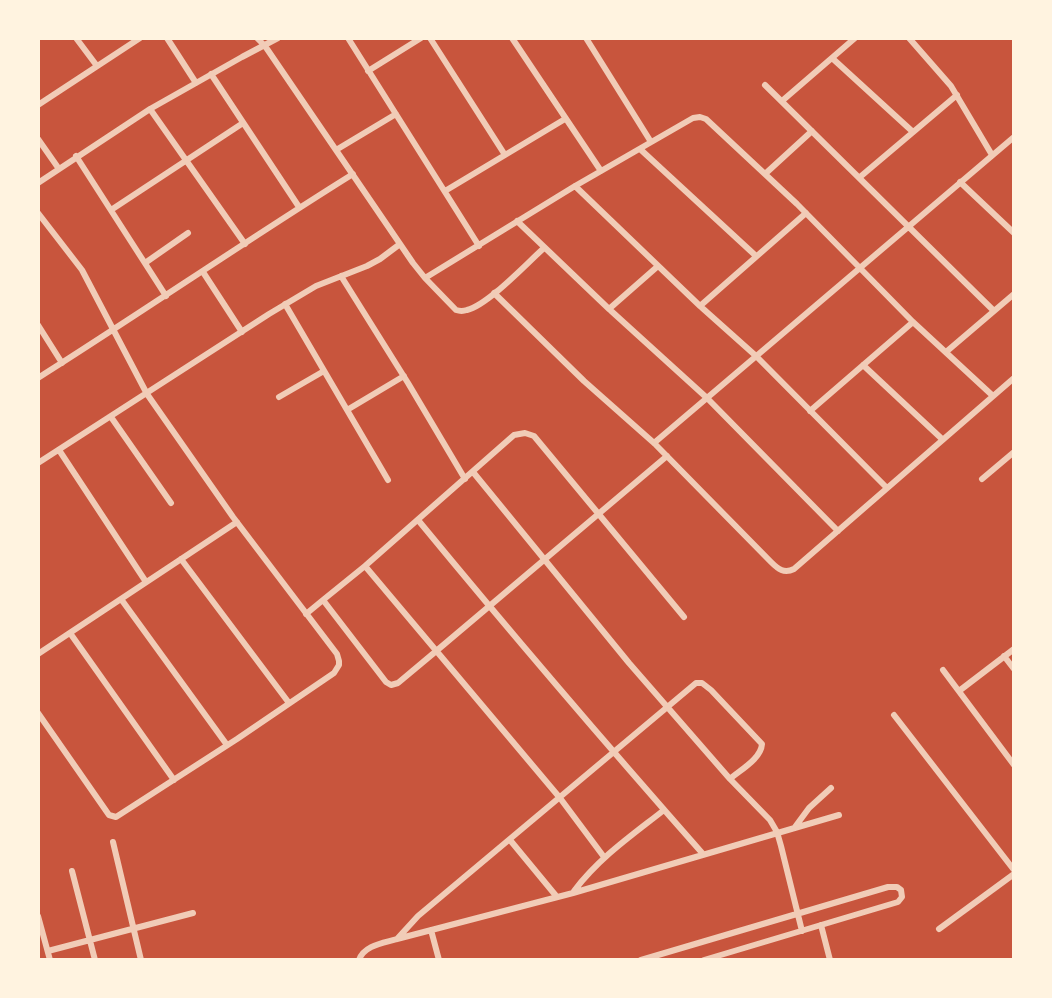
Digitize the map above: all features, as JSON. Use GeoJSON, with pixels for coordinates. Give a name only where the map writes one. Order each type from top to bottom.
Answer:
{"type":"FeatureCollection","features":[{"type":"Feature","properties":{"kind":"street"},"geometry":{"type":"LineString","coordinates":[[76,38],[97,66]]}},
{"type":"Feature","properties":{"kind":"street"},"geometry":{"type":"LineString","coordinates":[[38,104],[140,38]]}},
{"type":"Feature","properties":{"kind":"street"},"geometry":{"type":"LineString","coordinates":[[167,38],[196,83]]}},
{"type":"Feature","properties":{"kind":"street"},"geometry":{"type":"LineString","coordinates":[[257,38],[400,244],[425,278],[456,310],[466,311],[476,307],[544,248]]}},
{"type":"Feature","properties":{"kind":"street"},"geometry":{"type":"LineString","coordinates":[[38,183],[150,109],[278,38]]}},
{"type":"Feature","properties":{"kind":"street"},"geometry":{"type":"LineString","coordinates":[[348,38],[479,246]]}},
{"type":"Feature","properties":{"kind":"street"},"geometry":{"type":"LineString","coordinates":[[368,71],[421,38]]}},
{"type":"Feature","properties":{"kind":"street"},"geometry":{"type":"LineString","coordinates":[[430,38],[505,155]]}},
{"type":"Feature","properties":{"kind":"street"},"geometry":{"type":"LineString","coordinates":[[512,38],[601,171]]}},
{"type":"Feature","properties":{"kind":"street"},"geometry":{"type":"LineString","coordinates":[[586,38],[652,142]]}},
{"type":"Feature","properties":{"kind":"street"},"geometry":{"type":"LineString","coordinates":[[782,101],[855,38]]}},
{"type":"Feature","properties":{"kind":"street"},"geometry":{"type":"LineString","coordinates":[[909,38],[957,95],[992,155]]}},
{"type":"Feature","properties":{"kind":"street"},"geometry":{"type":"LineString","coordinates":[[831,58],[913,132]]}},
{"type":"Feature","properties":{"kind":"street"},"geometry":{"type":"LineString","coordinates":[[211,74],[299,207]]}},
{"type":"Feature","properties":{"kind":"street"},"geometry":{"type":"LineString","coordinates":[[765,85],[994,311]]}},
{"type":"Feature","properties":{"kind":"street"},"geometry":{"type":"LineString","coordinates":[[860,177],[957,95]]}},
{"type":"Feature","properties":{"kind":"street"},"geometry":{"type":"LineString","coordinates":[[150,109],[245,244]]}},
{"type":"Feature","properties":{"kind":"street"},"geometry":{"type":"LineString","coordinates":[[336,150],[396,114]]}},
{"type":"Feature","properties":{"kind":"street"},"geometry":{"type":"LineString","coordinates":[[425,278],[575,186],[693,118],[700,117],[706,119],[765,174],[993,396]]}},
{"type":"Feature","properties":{"kind":"street"},"geometry":{"type":"LineString","coordinates":[[445,191],[565,119]]}},
{"type":"Feature","properties":{"kind":"street"},"geometry":{"type":"LineString","coordinates":[[111,210],[243,123]]}},
{"type":"Feature","properties":{"kind":"street"},"geometry":{"type":"LineString","coordinates":[[765,174],[812,131]]}},
{"type":"Feature","properties":{"kind":"street"},"geometry":{"type":"LineString","coordinates":[[654,443],[1013,137]]}},
{"type":"Feature","properties":{"kind":"street"},"geometry":{"type":"LineString","coordinates":[[38,139],[59,169]]}},
{"type":"Feature","properties":{"kind":"street"},"geometry":{"type":"LineString","coordinates":[[640,149],[756,256]]}},
{"type":"Feature","properties":{"kind":"street"},"geometry":{"type":"LineString","coordinates":[[76,156],[166,296]]}},
{"type":"Feature","properties":{"kind":"street"},"geometry":{"type":"LineString","coordinates":[[38,378],[353,174]]}},
{"type":"Feature","properties":{"kind":"street"},"geometry":{"type":"LineString","coordinates":[[960,182],[1013,233]]}},
{"type":"Feature","properties":{"kind":"street"},"geometry":{"type":"LineString","coordinates":[[575,186],[756,356],[887,488]]}},
{"type":"Feature","properties":{"kind":"street"},"geometry":{"type":"LineString","coordinates":[[38,213],[82,270],[147,394],[237,522],[337,654],[339,661],[334,673],[116,817],[109,815],[38,713]]}},
{"type":"Feature","properties":{"kind":"street"},"geometry":{"type":"LineString","coordinates":[[700,306],[806,214]]}},
{"type":"Feature","properties":{"kind":"street"},"geometry":{"type":"LineString","coordinates":[[517,221],[707,398],[838,531]]}},
{"type":"Feature","properties":{"kind":"street"},"geometry":{"type":"LineString","coordinates":[[145,263],[188,233]]}},
{"type":"Feature","properties":{"kind":"street"},"geometry":{"type":"LineString","coordinates":[[38,463],[285,304],[316,286],[368,266],[400,244]]}},
{"type":"Feature","properties":{"kind":"street"},"geometry":{"type":"LineString","coordinates":[[609,309],[658,265]]}},
{"type":"Feature","properties":{"kind":"street"},"geometry":{"type":"LineString","coordinates":[[203,272],[242,332]]}},
{"type":"Feature","properties":{"kind":"street"},"geometry":{"type":"LineString","coordinates":[[341,276],[465,479]]}},
{"type":"Feature","properties":{"kind":"street"},"geometry":{"type":"LineString","coordinates":[[494,293],[584,382],[654,443],[784,572],[794,569],[942,439],[1012,382]]}},
{"type":"Feature","properties":{"kind":"street"},"geometry":{"type":"LineString","coordinates":[[946,352],[1013,294]]}},
{"type":"Feature","properties":{"kind":"street"},"geometry":{"type":"LineString","coordinates":[[285,304],[387,480]]}},
{"type":"Feature","properties":{"kind":"street"},"geometry":{"type":"LineString","coordinates":[[810,411],[913,321]]}},
{"type":"Feature","properties":{"kind":"street"},"geometry":{"type":"LineString","coordinates":[[38,325],[62,363]]}},
{"type":"Feature","properties":{"kind":"street"},"geometry":{"type":"LineString","coordinates":[[863,365],[942,439]]}},
{"type":"Feature","properties":{"kind":"street"},"geometry":{"type":"LineString","coordinates":[[279,397],[324,371]]}},
{"type":"Feature","properties":{"kind":"street"},"geometry":{"type":"LineString","coordinates":[[347,410],[404,376]]}},
{"type":"Feature","properties":{"kind":"street"},"geometry":{"type":"LineString","coordinates":[[111,417],[171,503]]}},
{"type":"Feature","properties":{"kind":"street"},"geometry":{"type":"LineString","coordinates":[[306,614],[365,566],[514,435],[526,433],[534,436],[684,617]]}},
{"type":"Feature","properties":{"kind":"street"},"geometry":{"type":"LineString","coordinates":[[59,450],[146,582]]}},
{"type":"Feature","properties":{"kind":"street"},"geometry":{"type":"LineString","coordinates":[[982,479],[1013,452]]}},
{"type":"Feature","properties":{"kind":"street"},"geometry":{"type":"LineString","coordinates":[[323,600],[379,675],[391,685],[398,683],[667,456]]}},
{"type":"Feature","properties":{"kind":"street"},"geometry":{"type":"LineString","coordinates":[[473,472],[667,707],[770,820],[776,832],[802,931]]}},
{"type":"Feature","properties":{"kind":"street"},"geometry":{"type":"LineString","coordinates":[[418,520],[704,854]]}},
{"type":"Feature","properties":{"kind":"street"},"geometry":{"type":"LineString","coordinates":[[38,654],[237,522]]}},
{"type":"Feature","properties":{"kind":"street"},"geometry":{"type":"LineString","coordinates":[[181,559],[289,703]]}},
{"type":"Feature","properties":{"kind":"street"},"geometry":{"type":"LineString","coordinates":[[365,566],[561,798],[604,857]]}},
{"type":"Feature","properties":{"kind":"street"},"geometry":{"type":"LineString","coordinates":[[121,599],[227,745]]}},
{"type":"Feature","properties":{"kind":"street"},"geometry":{"type":"LineString","coordinates":[[70,633],[174,780]]}},
{"type":"Feature","properties":{"kind":"street"},"geometry":{"type":"LineString","coordinates":[[959,691],[1013,649]]}},
{"type":"Feature","properties":{"kind":"street"},"geometry":{"type":"LineString","coordinates":[[1004,656],[1013,669]]}},
{"type":"Feature","properties":{"kind":"street"},"geometry":{"type":"LineString","coordinates":[[943,670],[1013,765]]}},
{"type":"Feature","properties":{"kind":"street"},"geometry":{"type":"LineString","coordinates":[[397,939],[418,916],[696,683],[702,683],[711,690],[762,744],[762,750],[757,756],[730,779]]}},
{"type":"Feature","properties":{"kind":"street"},"geometry":{"type":"LineString","coordinates":[[894,715],[1013,872],[939,929]]}},
{"type":"Feature","properties":{"kind":"street"},"geometry":{"type":"LineString","coordinates":[[795,827],[809,808],[831,788]]}},
{"type":"Feature","properties":{"kind":"street"},"geometry":{"type":"LineString","coordinates":[[573,893],[604,857],[664,810]]}},
{"type":"Feature","properties":{"kind":"street"},"geometry":{"type":"LineString","coordinates":[[359,960],[361,954],[371,947],[397,939],[573,893],[839,815]]}},
{"type":"Feature","properties":{"kind":"street"},"geometry":{"type":"LineString","coordinates":[[510,840],[557,897]]}},
{"type":"Feature","properties":{"kind":"street"},"geometry":{"type":"LineString","coordinates":[[113,842],[141,960]]}},
{"type":"Feature","properties":{"kind":"street"},"geometry":{"type":"LineString","coordinates":[[72,871],[95,960]]}},
{"type":"Feature","properties":{"kind":"street"},"geometry":{"type":"LineString","coordinates":[[641,960],[888,887],[901,890],[902,897],[898,902],[704,960]]}},
{"type":"Feature","properties":{"kind":"street"},"geometry":{"type":"LineString","coordinates":[[48,951],[193,913]]}},
{"type":"Feature","properties":{"kind":"street"},"geometry":{"type":"LineString","coordinates":[[38,916],[50,960]]}},
{"type":"Feature","properties":{"kind":"street"},"geometry":{"type":"LineString","coordinates":[[821,925],[831,960]]}},
{"type":"Feature","properties":{"kind":"street"},"geometry":{"type":"LineString","coordinates":[[431,930],[439,960]]}}]}
